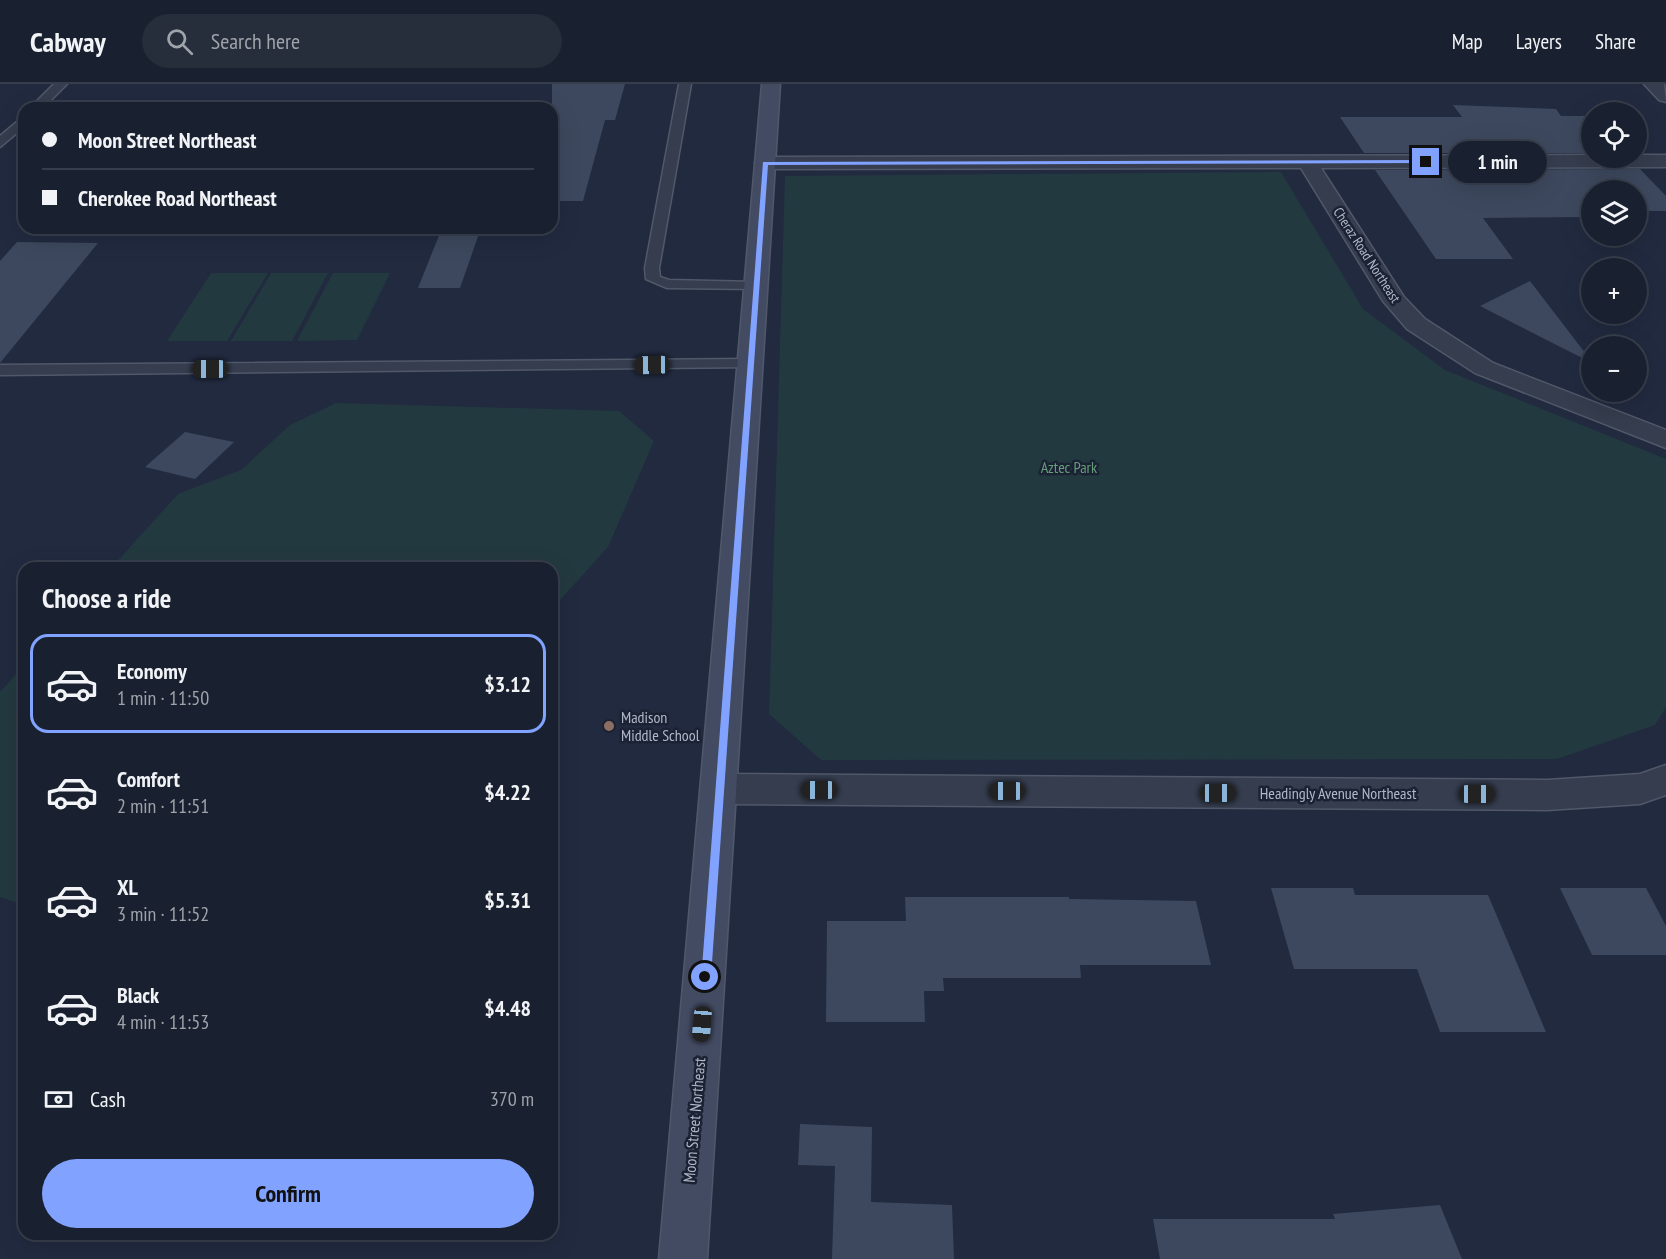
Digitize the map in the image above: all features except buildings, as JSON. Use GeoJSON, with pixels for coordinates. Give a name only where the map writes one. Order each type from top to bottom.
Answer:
{"type":"FeatureCollection","features":[{"type":"Feature","properties":{"kind":"street","name":"Moon Street Northeast"},"geometry":{"type":"LineString","coordinates":[[683,1259],[771,84]]}},
{"type":"Feature","properties":{"kind":"street"},"geometry":{"type":"LineString","coordinates":[[1653,84],[1666,96]]}},
{"type":"Feature","properties":{"kind":"street"},"geometry":{"type":"LineString","coordinates":[[765,163],[1666,161]]}},
{"type":"Feature","properties":{"kind":"street","name":"Cheraz Road Northeast"},"geometry":{"type":"LineString","coordinates":[[1307,162],[1395,301],[1416,324],[1484,368],[1666,440]]}},
{"type":"Feature","properties":{"kind":"street","name":"Headingly Avenue Northeast"},"geometry":{"type":"LineString","coordinates":[[720,789],[1547,795],[1640,789],[1666,780]]}},
{"type":"Feature","properties":{"kind":"lane"},"geometry":{"type":"LineString","coordinates":[[42,102],[61,84]]}},
{"type":"Feature","properties":{"kind":"lane"},"geometry":{"type":"LineString","coordinates":[[685,84],[652,268],[653,279],[667,285],[756,286]]}},
{"type":"Feature","properties":{"kind":"lane"},"geometry":{"type":"LineString","coordinates":[[0,143],[18,126]]}},
{"type":"Feature","properties":{"kind":"lane"},"geometry":{"type":"LineString","coordinates":[[0,370],[749,364]]}},
{"type":"Feature","properties":{"kind":"green space","name":"Aztec Park"},"geometry":{"type":"Polygon","coordinates":[[[1281,172],[1363,309],[1445,370],[1666,459],[1666,707],[1655,725],[1557,759],[821,760],[769,714],[785,176],[1281,172]]]}},
{"type":"Feature","properties":{"kind":"green space"},"geometry":{"type":"Polygon","coordinates":[[[211,273],[268,273],[227,341],[167,341],[211,273]]]}},
{"type":"Feature","properties":{"kind":"green space"},"geometry":{"type":"Polygon","coordinates":[[[271,273],[328,273],[292,341],[231,341],[271,273]]]}},
{"type":"Feature","properties":{"kind":"green space"},"geometry":{"type":"Polygon","coordinates":[[[333,273],[390,273],[357,340],[297,341],[333,273]]]}},
{"type":"Feature","properties":{"kind":"green space"},"geometry":{"type":"Polygon","coordinates":[[[336,403],[619,411],[654,441],[608,547],[558,602],[558,562],[116,562],[178,494],[241,470],[290,425],[336,403]]]}},
{"type":"Feature","properties":{"kind":"green space"},"geometry":{"type":"Polygon","coordinates":[[[18,672],[18,903],[0,897],[0,692],[18,672]]]}},
{"type":"Feature","properties":{"kind":"place","name":"Madison Middle School"},"geometry":{"type":"Point","coordinates":[609,726]}},
{"type":"Feature","properties":{"kind":"route"},"geometry":{"type":"LineString","coordinates":[[705,977],[765,163],[1426,162]]}}]}
